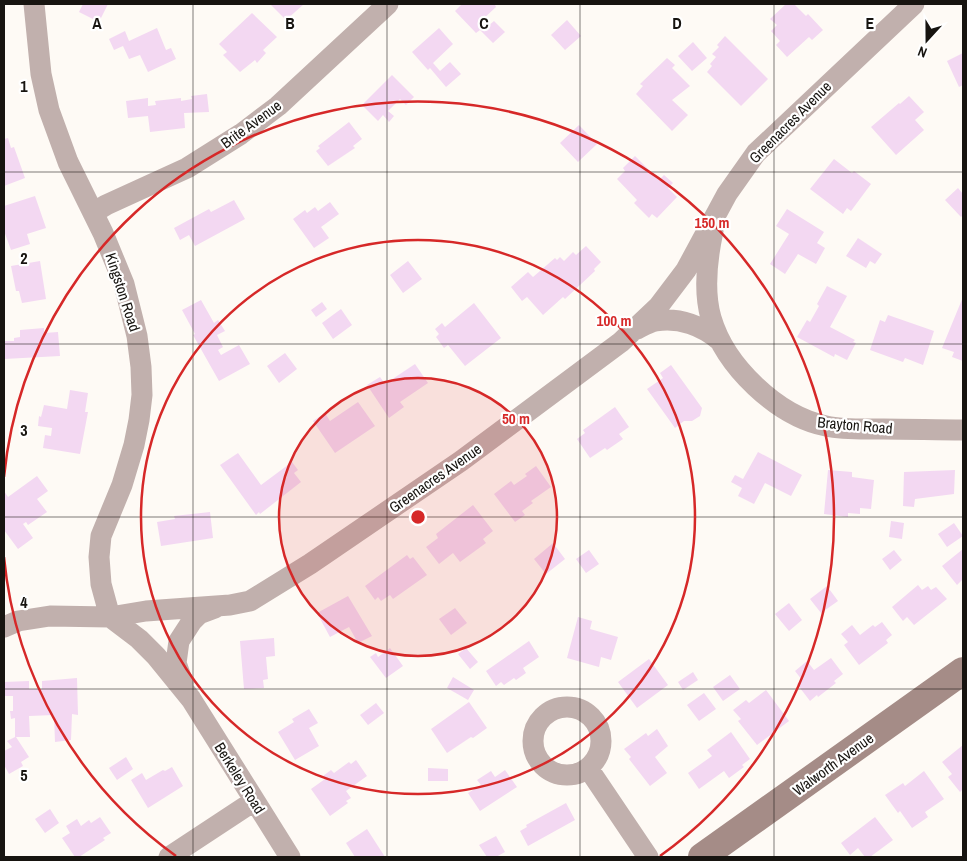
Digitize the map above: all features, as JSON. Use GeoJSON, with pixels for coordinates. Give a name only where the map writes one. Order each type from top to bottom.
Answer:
{"type":"FeatureCollection","features":[{"type":"Feature","properties":{"kind":"street","name":"Kingston Road"},"geometry":{"type":"LineString","coordinates":[[34,4],[41,74],[49,110],[68,162],[110,250],[130,302],[138,336],[142,395],[134,445],[122,485],[102,536],[99,557],[102,584],[110,617]]}},
{"type":"Feature","properties":{"kind":"street","name":"Brite Avenue"},"geometry":{"type":"LineString","coordinates":[[93,213],[106,205],[187,168],[241,134],[278,106],[388,4]]}},
{"type":"Feature","properties":{"kind":"street","name":"Greenacres Avenue"},"geometry":{"type":"LineString","coordinates":[[4,627],[18,621],[50,616],[110,617],[230,605],[250,601],[310,564],[461,460],[621,342],[658,307],[686,270],[739,175],[756,153],[914,4]]}},
{"type":"Feature","properties":{"kind":"street","name":"Brayton Road"},"geometry":{"type":"LineString","coordinates":[[717,212],[706,280],[707,301],[711,318],[720,341],[734,362],[759,390],[775,403],[806,420],[827,426],[860,429],[963,430]]}},
{"type":"Feature","properties":{"kind":"street","name":"Brayton Road"},"geometry":{"type":"LineString","coordinates":[[632,331],[654,321],[665,320],[686,323],[702,328],[720,341]]}},
{"type":"Feature","properties":{"kind":"street","name":"Berkeley Road"},"geometry":{"type":"LineString","coordinates":[[218,606],[199,614],[192,621],[178,641],[176,663],[183,684],[191,699],[290,857]]}},
{"type":"Feature","properties":{"kind":"street","name":"Berkeley Road"},"geometry":{"type":"LineString","coordinates":[[110,617],[139,639],[156,656],[191,699]]}},
{"type":"Feature","properties":{"kind":"street","name":"Walworth Avenue"},"geometry":{"type":"LineString","coordinates":[[702,857],[963,671]]}},
{"type":"Feature","properties":{"kind":"street"},"geometry":{"type":"LineString","coordinates":[[588,768],[648,857]]}},
{"type":"Feature","properties":{"kind":"street"},"geometry":{"type":"LineString","coordinates":[[169,857],[254,801]]}},
{"type":"Feature","properties":{"kind":"building"},"geometry":{"type":"Polygon","coordinates":[[[83,4],[108,4],[99,22],[79,12],[83,4]]]}},
{"type":"Feature","properties":{"kind":"building"},"geometry":{"type":"Polygon","coordinates":[[[270,4],[304,4],[286,20],[270,4]]]}},
{"type":"Feature","properties":{"kind":"building"},"geometry":{"type":"Polygon","coordinates":[[[462,4],[496,4],[496,7],[481,21],[487,27],[494,21],[505,32],[493,43],[480,30],[476,33],[455,11],[462,4]]]}},
{"type":"Feature","properties":{"kind":"building"},"geometry":{"type":"Polygon","coordinates":[[[786,4],[794,4],[806,16],[808,14],[823,30],[812,40],[809,37],[787,57],[776,45],[780,41],[771,31],[777,25],[770,19],[786,4]]]}},
{"type":"Feature","properties":{"kind":"building"},"geometry":{"type":"Polygon","coordinates":[[[252,13],[277,37],[263,50],[266,53],[257,63],[255,60],[240,72],[223,55],[227,52],[219,44],[252,13]]]}},
{"type":"Feature","properties":{"kind":"building"},"geometry":{"type":"Polygon","coordinates":[[[567,20],[581,36],[565,50],[551,35],[567,20]]]}},
{"type":"Feature","properties":{"kind":"building"},"geometry":{"type":"Polygon","coordinates":[[[157,28],[166,50],[171,48],[176,59],[148,72],[140,55],[129,59],[123,46],[114,50],[109,39],[125,31],[129,41],[157,28]]]}},
{"type":"Feature","properties":{"kind":"building"},"geometry":{"type":"Polygon","coordinates":[[[439,28],[453,44],[433,63],[440,71],[450,62],[461,74],[446,87],[430,68],[428,70],[412,52],[439,28]]]}},
{"type":"Feature","properties":{"kind":"building"},"geometry":{"type":"Polygon","coordinates":[[[725,36],[768,79],[741,106],[707,72],[712,66],[710,64],[716,57],[712,54],[719,47],[717,45],[725,36]]]}},
{"type":"Feature","properties":{"kind":"building"},"geometry":{"type":"Polygon","coordinates":[[[693,42],[707,58],[692,71],[678,56],[693,42]]]}},
{"type":"Feature","properties":{"kind":"building"},"geometry":{"type":"Polygon","coordinates":[[[963,53],[963,85],[959,87],[947,61],[963,53]]]}},
{"type":"Feature","properties":{"kind":"building"},"geometry":{"type":"Polygon","coordinates":[[[667,58],[675,65],[672,68],[690,86],[672,100],[688,115],[672,131],[636,94],[643,86],[640,84],[667,58]]]}},
{"type":"Feature","properties":{"kind":"building"},"geometry":{"type":"Polygon","coordinates":[[[392,75],[414,97],[406,105],[400,99],[388,111],[394,116],[389,122],[383,115],[378,121],[362,105],[392,75]]]}},
{"type":"Feature","properties":{"kind":"building"},"geometry":{"type":"Polygon","coordinates":[[[207,94],[209,112],[184,113],[185,128],[150,132],[148,116],[128,118],[126,101],[148,98],[148,106],[156,105],[155,101],[181,98],[181,101],[192,99],[191,96],[207,94]]]}},
{"type":"Feature","properties":{"kind":"building"},"geometry":{"type":"Polygon","coordinates":[[[909,96],[924,112],[915,120],[924,130],[896,155],[871,127],[909,96]]]}},
{"type":"Feature","properties":{"kind":"building"},"geometry":{"type":"Polygon","coordinates":[[[349,122],[362,139],[353,146],[355,148],[328,166],[316,151],[320,148],[318,146],[349,122]]]}},
{"type":"Feature","properties":{"kind":"building"},"geometry":{"type":"Polygon","coordinates":[[[579,125],[597,144],[578,162],[560,143],[579,125]]]}},
{"type":"Feature","properties":{"kind":"building"},"geometry":{"type":"Polygon","coordinates":[[[8,138],[11,148],[14,147],[25,178],[4,186],[4,139],[8,138]]]}},
{"type":"Feature","properties":{"kind":"building"},"geometry":{"type":"Polygon","coordinates":[[[635,156],[659,180],[664,175],[673,183],[668,188],[677,197],[657,218],[652,214],[649,218],[634,203],[637,200],[617,179],[625,171],[623,168],[635,156]]]}},
{"type":"Feature","properties":{"kind":"building"},"geometry":{"type":"Polygon","coordinates":[[[834,159],[852,173],[854,171],[871,184],[851,211],[847,208],[843,214],[810,189],[834,159]]]}},
{"type":"Feature","properties":{"kind":"building"},"geometry":{"type":"Polygon","coordinates":[[[958,188],[963,194],[963,215],[961,217],[945,200],[958,188]]]}},
{"type":"Feature","properties":{"kind":"building"},"geometry":{"type":"Polygon","coordinates":[[[35,196],[46,228],[27,234],[30,244],[11,250],[4,231],[4,206],[35,196]]]}},
{"type":"Feature","properties":{"kind":"building"},"geometry":{"type":"Polygon","coordinates":[[[234,200],[245,219],[195,246],[189,235],[180,240],[174,228],[209,209],[211,212],[234,200]]]}},
{"type":"Feature","properties":{"kind":"building"},"geometry":{"type":"Polygon","coordinates":[[[330,202],[339,214],[321,227],[329,238],[314,248],[293,219],[305,210],[307,213],[315,207],[318,211],[330,202]]]}},
{"type":"Feature","properties":{"kind":"building"},"geometry":{"type":"Polygon","coordinates":[[[787,209],[824,232],[817,243],[825,248],[816,264],[798,254],[785,274],[770,264],[789,234],[776,226],[787,209]]]}},
{"type":"Feature","properties":{"kind":"building"},"geometry":{"type":"Polygon","coordinates":[[[858,238],[882,254],[875,264],[870,261],[866,268],[846,256],[858,238]]]}},
{"type":"Feature","properties":{"kind":"building"},"geometry":{"type":"Polygon","coordinates":[[[586,246],[601,262],[594,269],[595,271],[565,299],[563,297],[543,315],[527,297],[522,301],[511,287],[528,272],[533,277],[555,258],[557,260],[560,257],[564,261],[573,252],[576,255],[586,246]]]}},
{"type":"Feature","properties":{"kind":"building"},"geometry":{"type":"Polygon","coordinates":[[[40,261],[46,299],[22,303],[19,291],[16,291],[11,266],[40,261]]]}},
{"type":"Feature","properties":{"kind":"building"},"geometry":{"type":"Polygon","coordinates":[[[408,261],[422,279],[403,293],[390,275],[408,261]]]}},
{"type":"Feature","properties":{"kind":"building"},"geometry":{"type":"Polygon","coordinates":[[[827,286],[847,296],[830,327],[855,340],[853,342],[856,343],[847,360],[835,354],[834,357],[797,337],[807,320],[810,322],[827,286]]]}},
{"type":"Feature","properties":{"kind":"building"},"geometry":{"type":"Polygon","coordinates":[[[963,297],[963,361],[952,357],[954,352],[942,348],[963,297]]]}},
{"type":"Feature","properties":{"kind":"building"},"geometry":{"type":"Polygon","coordinates":[[[201,300],[214,323],[218,320],[225,331],[217,335],[223,347],[218,350],[221,355],[239,345],[250,364],[219,381],[193,335],[195,334],[182,310],[201,300]]]}},
{"type":"Feature","properties":{"kind":"building"},"geometry":{"type":"Polygon","coordinates":[[[322,302],[327,309],[316,317],[311,310],[322,302]]]}},
{"type":"Feature","properties":{"kind":"building"},"geometry":{"type":"Polygon","coordinates":[[[474,303],[501,338],[465,366],[448,345],[444,348],[436,337],[439,334],[435,329],[442,323],[445,327],[474,303]]]}},
{"type":"Feature","properties":{"kind":"building"},"geometry":{"type":"Polygon","coordinates":[[[341,309],[352,325],[333,339],[322,323],[341,309]]]}},
{"type":"Feature","properties":{"kind":"building"},"geometry":{"type":"Polygon","coordinates":[[[888,315],[934,331],[923,365],[905,358],[903,362],[870,350],[880,320],[885,322],[888,315]]]}},
{"type":"Feature","properties":{"kind":"building"},"geometry":{"type":"Polygon","coordinates":[[[44,328],[44,333],[58,332],[60,356],[4,359],[4,341],[14,341],[14,338],[20,337],[20,330],[44,328]]]}},
{"type":"Feature","properties":{"kind":"building"},"geometry":{"type":"Polygon","coordinates":[[[285,353],[297,369],[279,383],[267,366],[285,353]]]}},
{"type":"Feature","properties":{"kind":"building"},"geometry":{"type":"Polygon","coordinates":[[[415,364],[428,383],[400,402],[404,407],[389,418],[367,385],[380,377],[385,384],[415,364]]]}},
{"type":"Feature","properties":{"kind":"building"},"geometry":{"type":"Polygon","coordinates":[[[671,365],[702,408],[700,416],[692,421],[684,421],[675,428],[647,389],[663,378],[660,373],[671,365]]]}},
{"type":"Feature","properties":{"kind":"building"},"geometry":{"type":"Polygon","coordinates":[[[70,390],[88,393],[85,412],[88,412],[80,454],[43,448],[45,435],[51,436],[52,428],[38,426],[39,416],[41,417],[44,405],[67,409],[70,390]]]}},
{"type":"Feature","properties":{"kind":"building"},"geometry":{"type":"Polygon","coordinates":[[[358,402],[375,426],[335,453],[313,421],[325,413],[330,421],[358,402]]]}},
{"type":"Feature","properties":{"kind":"building"},"geometry":{"type":"Polygon","coordinates":[[[615,407],[629,427],[619,434],[623,439],[607,450],[605,448],[590,458],[577,439],[585,433],[583,430],[615,407]]]}},
{"type":"Feature","properties":{"kind":"building"},"geometry":{"type":"Polygon","coordinates":[[[758,452],[802,475],[791,496],[765,483],[754,504],[738,496],[742,488],[731,482],[735,475],[743,479],[758,452]]]}},
{"type":"Feature","properties":{"kind":"building"},"geometry":{"type":"Polygon","coordinates":[[[238,453],[261,485],[292,462],[298,470],[294,473],[301,482],[260,514],[259,512],[256,515],[220,465],[238,453]]]}},
{"type":"Feature","properties":{"kind":"building"},"geometry":{"type":"Polygon","coordinates":[[[536,466],[551,487],[531,501],[533,503],[522,511],[525,515],[515,522],[494,494],[511,481],[514,485],[527,476],[525,474],[536,466]]]}},
{"type":"Feature","properties":{"kind":"building"},"geometry":{"type":"Polygon","coordinates":[[[828,470],[852,472],[852,477],[874,480],[871,509],[860,508],[860,514],[848,513],[848,517],[824,514],[828,470]]]}},
{"type":"Feature","properties":{"kind":"building"},"geometry":{"type":"Polygon","coordinates":[[[955,470],[954,494],[915,499],[914,507],[903,506],[904,472],[955,470]]]}},
{"type":"Feature","properties":{"kind":"building"},"geometry":{"type":"Polygon","coordinates":[[[37,476],[48,491],[37,499],[47,512],[28,525],[26,522],[23,524],[33,538],[18,549],[4,530],[4,491],[8,497],[37,476]]]}},
{"type":"Feature","properties":{"kind":"building"},"geometry":{"type":"Polygon","coordinates":[[[473,505],[493,531],[483,539],[486,543],[460,562],[453,553],[439,564],[426,547],[438,538],[436,534],[473,505]]]}},
{"type":"Feature","properties":{"kind":"building"},"geometry":{"type":"Polygon","coordinates":[[[210,512],[213,538],[161,546],[157,522],[175,519],[174,516],[210,512]]]}},
{"type":"Feature","properties":{"kind":"building"},"geometry":{"type":"Polygon","coordinates":[[[891,521],[904,523],[902,539],[889,537],[891,521]]]}},
{"type":"Feature","properties":{"kind":"building"},"geometry":{"type":"Polygon","coordinates":[[[954,523],[963,536],[947,547],[938,534],[954,523]]]}},
{"type":"Feature","properties":{"kind":"building"},"geometry":{"type":"Polygon","coordinates":[[[553,543],[565,559],[546,574],[534,559],[553,543]]]}},
{"type":"Feature","properties":{"kind":"building"},"geometry":{"type":"Polygon","coordinates":[[[963,549],[963,579],[957,585],[942,566],[963,549]]]}},
{"type":"Feature","properties":{"kind":"building"},"geometry":{"type":"Polygon","coordinates":[[[589,550],[599,564],[586,573],[576,559],[589,550]]]}},
{"type":"Feature","properties":{"kind":"building"},"geometry":{"type":"Polygon","coordinates":[[[894,550],[902,560],[890,570],[882,559],[894,550]]]}},
{"type":"Feature","properties":{"kind":"building"},"geometry":{"type":"Polygon","coordinates":[[[407,555],[410,559],[413,557],[427,575],[393,599],[390,595],[381,601],[378,597],[375,600],[365,586],[407,555]]]}},
{"type":"Feature","properties":{"kind":"building"},"geometry":{"type":"Polygon","coordinates":[[[918,585],[922,590],[928,586],[931,590],[936,587],[947,599],[914,625],[907,617],[903,621],[892,607],[918,585]]]}},
{"type":"Feature","properties":{"kind":"building"},"geometry":{"type":"Polygon","coordinates":[[[827,586],[838,601],[821,613],[810,599],[827,586]]]}},
{"type":"Feature","properties":{"kind":"building"},"geometry":{"type":"Polygon","coordinates":[[[348,596],[372,636],[358,643],[349,627],[330,637],[317,613],[348,596]]]}},
{"type":"Feature","properties":{"kind":"building"},"geometry":{"type":"Polygon","coordinates":[[[789,603],[802,620],[789,631],[775,614],[789,603]]]}},
{"type":"Feature","properties":{"kind":"building"},"geometry":{"type":"Polygon","coordinates":[[[455,608],[467,623],[451,635],[439,619],[455,608]]]}},
{"type":"Feature","properties":{"kind":"building"},"geometry":{"type":"Polygon","coordinates":[[[578,617],[592,621],[590,629],[618,637],[611,660],[601,657],[599,667],[567,658],[578,617]]]}},
{"type":"Feature","properties":{"kind":"building"},"geometry":{"type":"Polygon","coordinates":[[[882,622],[892,635],[886,640],[888,643],[859,665],[844,645],[848,642],[841,634],[852,625],[860,635],[873,625],[875,627],[882,622]]]}},
{"type":"Feature","properties":{"kind":"building"},"geometry":{"type":"Polygon","coordinates":[[[274,638],[275,656],[266,657],[268,679],[263,680],[264,688],[244,689],[240,641],[274,638]]]}},
{"type":"Feature","properties":{"kind":"building"},"geometry":{"type":"Polygon","coordinates":[[[529,641],[539,657],[523,668],[526,673],[516,680],[514,678],[504,685],[501,682],[496,686],[486,671],[529,641]]]}},
{"type":"Feature","properties":{"kind":"building"},"geometry":{"type":"Polygon","coordinates":[[[390,648],[403,666],[386,678],[370,657],[376,653],[378,657],[390,648]]]}},
{"type":"Feature","properties":{"kind":"building"},"geometry":{"type":"Polygon","coordinates":[[[466,648],[478,662],[470,669],[458,654],[466,648]]]}},
{"type":"Feature","properties":{"kind":"building"},"geometry":{"type":"Polygon","coordinates":[[[831,658],[843,674],[834,681],[836,683],[810,701],[797,684],[802,680],[795,671],[807,661],[814,670],[831,658]]]}},
{"type":"Feature","properties":{"kind":"building"},"geometry":{"type":"Polygon","coordinates":[[[649,659],[668,685],[637,708],[618,682],[649,659]]]}},
{"type":"Feature","properties":{"kind":"building"},"geometry":{"type":"Polygon","coordinates":[[[693,672],[698,680],[683,690],[678,682],[693,672]]]}},
{"type":"Feature","properties":{"kind":"building"},"geometry":{"type":"Polygon","coordinates":[[[730,675],[740,689],[723,701],[713,687],[730,675]]]}},
{"type":"Feature","properties":{"kind":"building"},"geometry":{"type":"Polygon","coordinates":[[[453,677],[474,690],[468,700],[447,688],[453,677]]]}},
{"type":"Feature","properties":{"kind":"building"},"geometry":{"type":"Polygon","coordinates":[[[77,678],[78,715],[72,714],[71,740],[55,742],[54,715],[29,716],[30,737],[16,737],[29,757],[21,762],[23,766],[9,774],[4,765],[4,751],[12,747],[7,741],[15,737],[15,718],[11,719],[10,711],[13,711],[13,696],[4,696],[4,682],[29,681],[29,689],[42,689],[42,681],[77,678]]]}},
{"type":"Feature","properties":{"kind":"building"},"geometry":{"type":"Polygon","coordinates":[[[766,690],[789,721],[757,745],[738,721],[741,719],[733,710],[746,700],[749,703],[766,690]]]}},
{"type":"Feature","properties":{"kind":"building"},"geometry":{"type":"Polygon","coordinates":[[[704,693],[716,709],[699,721],[687,705],[704,693]]]}},
{"type":"Feature","properties":{"kind":"building"},"geometry":{"type":"Polygon","coordinates":[[[469,702],[487,728],[447,753],[431,729],[469,702]]]}},
{"type":"Feature","properties":{"kind":"building"},"geometry":{"type":"Polygon","coordinates":[[[376,703],[384,713],[368,725],[360,715],[376,703]]]}},
{"type":"Feature","properties":{"kind":"building"},"geometry":{"type":"Polygon","coordinates":[[[309,709],[318,723],[309,728],[319,746],[295,760],[278,732],[294,722],[292,719],[309,709]]]}},
{"type":"Feature","properties":{"kind":"building"},"geometry":{"type":"Polygon","coordinates":[[[657,729],[668,746],[655,757],[667,773],[650,786],[629,759],[631,757],[624,749],[646,733],[648,736],[657,729]]]}},
{"type":"Feature","properties":{"kind":"building"},"geometry":{"type":"Polygon","coordinates":[[[731,732],[750,759],[742,765],[744,767],[729,778],[724,771],[699,789],[688,773],[712,756],[707,750],[731,732]]]}},
{"type":"Feature","properties":{"kind":"building"},"geometry":{"type":"Polygon","coordinates":[[[963,745],[963,789],[960,792],[948,777],[952,774],[942,762],[963,745]]]}},
{"type":"Feature","properties":{"kind":"building"},"geometry":{"type":"Polygon","coordinates":[[[126,757],[133,769],[117,780],[109,768],[126,757]]]}},
{"type":"Feature","properties":{"kind":"building"},"geometry":{"type":"Polygon","coordinates":[[[356,760],[367,776],[346,791],[351,798],[346,801],[348,803],[330,816],[311,789],[325,779],[323,776],[331,770],[334,773],[349,762],[351,764],[356,760]]]}},
{"type":"Feature","properties":{"kind":"building"},"geometry":{"type":"Polygon","coordinates":[[[172,767],[183,786],[148,808],[131,780],[142,773],[146,780],[172,767]]]}},
{"type":"Feature","properties":{"kind":"building"},"geometry":{"type":"Polygon","coordinates":[[[428,768],[448,769],[448,781],[428,781],[428,768]]]}},
{"type":"Feature","properties":{"kind":"building"},"geometry":{"type":"Polygon","coordinates":[[[505,770],[517,787],[480,811],[468,793],[481,785],[477,780],[491,771],[495,777],[505,770]]]}},
{"type":"Feature","properties":{"kind":"building"},"geometry":{"type":"Polygon","coordinates":[[[924,771],[944,799],[925,812],[928,817],[912,828],[885,795],[903,783],[905,786],[924,771]]]}},
{"type":"Feature","properties":{"kind":"building"},"geometry":{"type":"Polygon","coordinates":[[[566,803],[575,820],[528,846],[520,831],[527,827],[526,825],[566,803]]]}},
{"type":"Feature","properties":{"kind":"building"},"geometry":{"type":"Polygon","coordinates":[[[50,809],[59,823],[45,833],[35,819],[50,809]]]}},
{"type":"Feature","properties":{"kind":"building"},"geometry":{"type":"Polygon","coordinates":[[[100,817],[111,833],[103,838],[105,840],[79,857],[75,857],[62,838],[70,833],[66,826],[77,819],[81,826],[89,820],[91,823],[100,817]]]}},
{"type":"Feature","properties":{"kind":"building"},"geometry":{"type":"Polygon","coordinates":[[[875,817],[893,840],[870,857],[865,857],[858,848],[850,855],[841,843],[875,817]]]}},
{"type":"Feature","properties":{"kind":"building"},"geometry":{"type":"Polygon","coordinates":[[[367,829],[385,857],[355,857],[346,843],[367,829]]]}},
{"type":"Feature","properties":{"kind":"building"},"geometry":{"type":"Polygon","coordinates":[[[496,836],[505,852],[496,857],[487,857],[479,845],[496,836]]]}}]}
